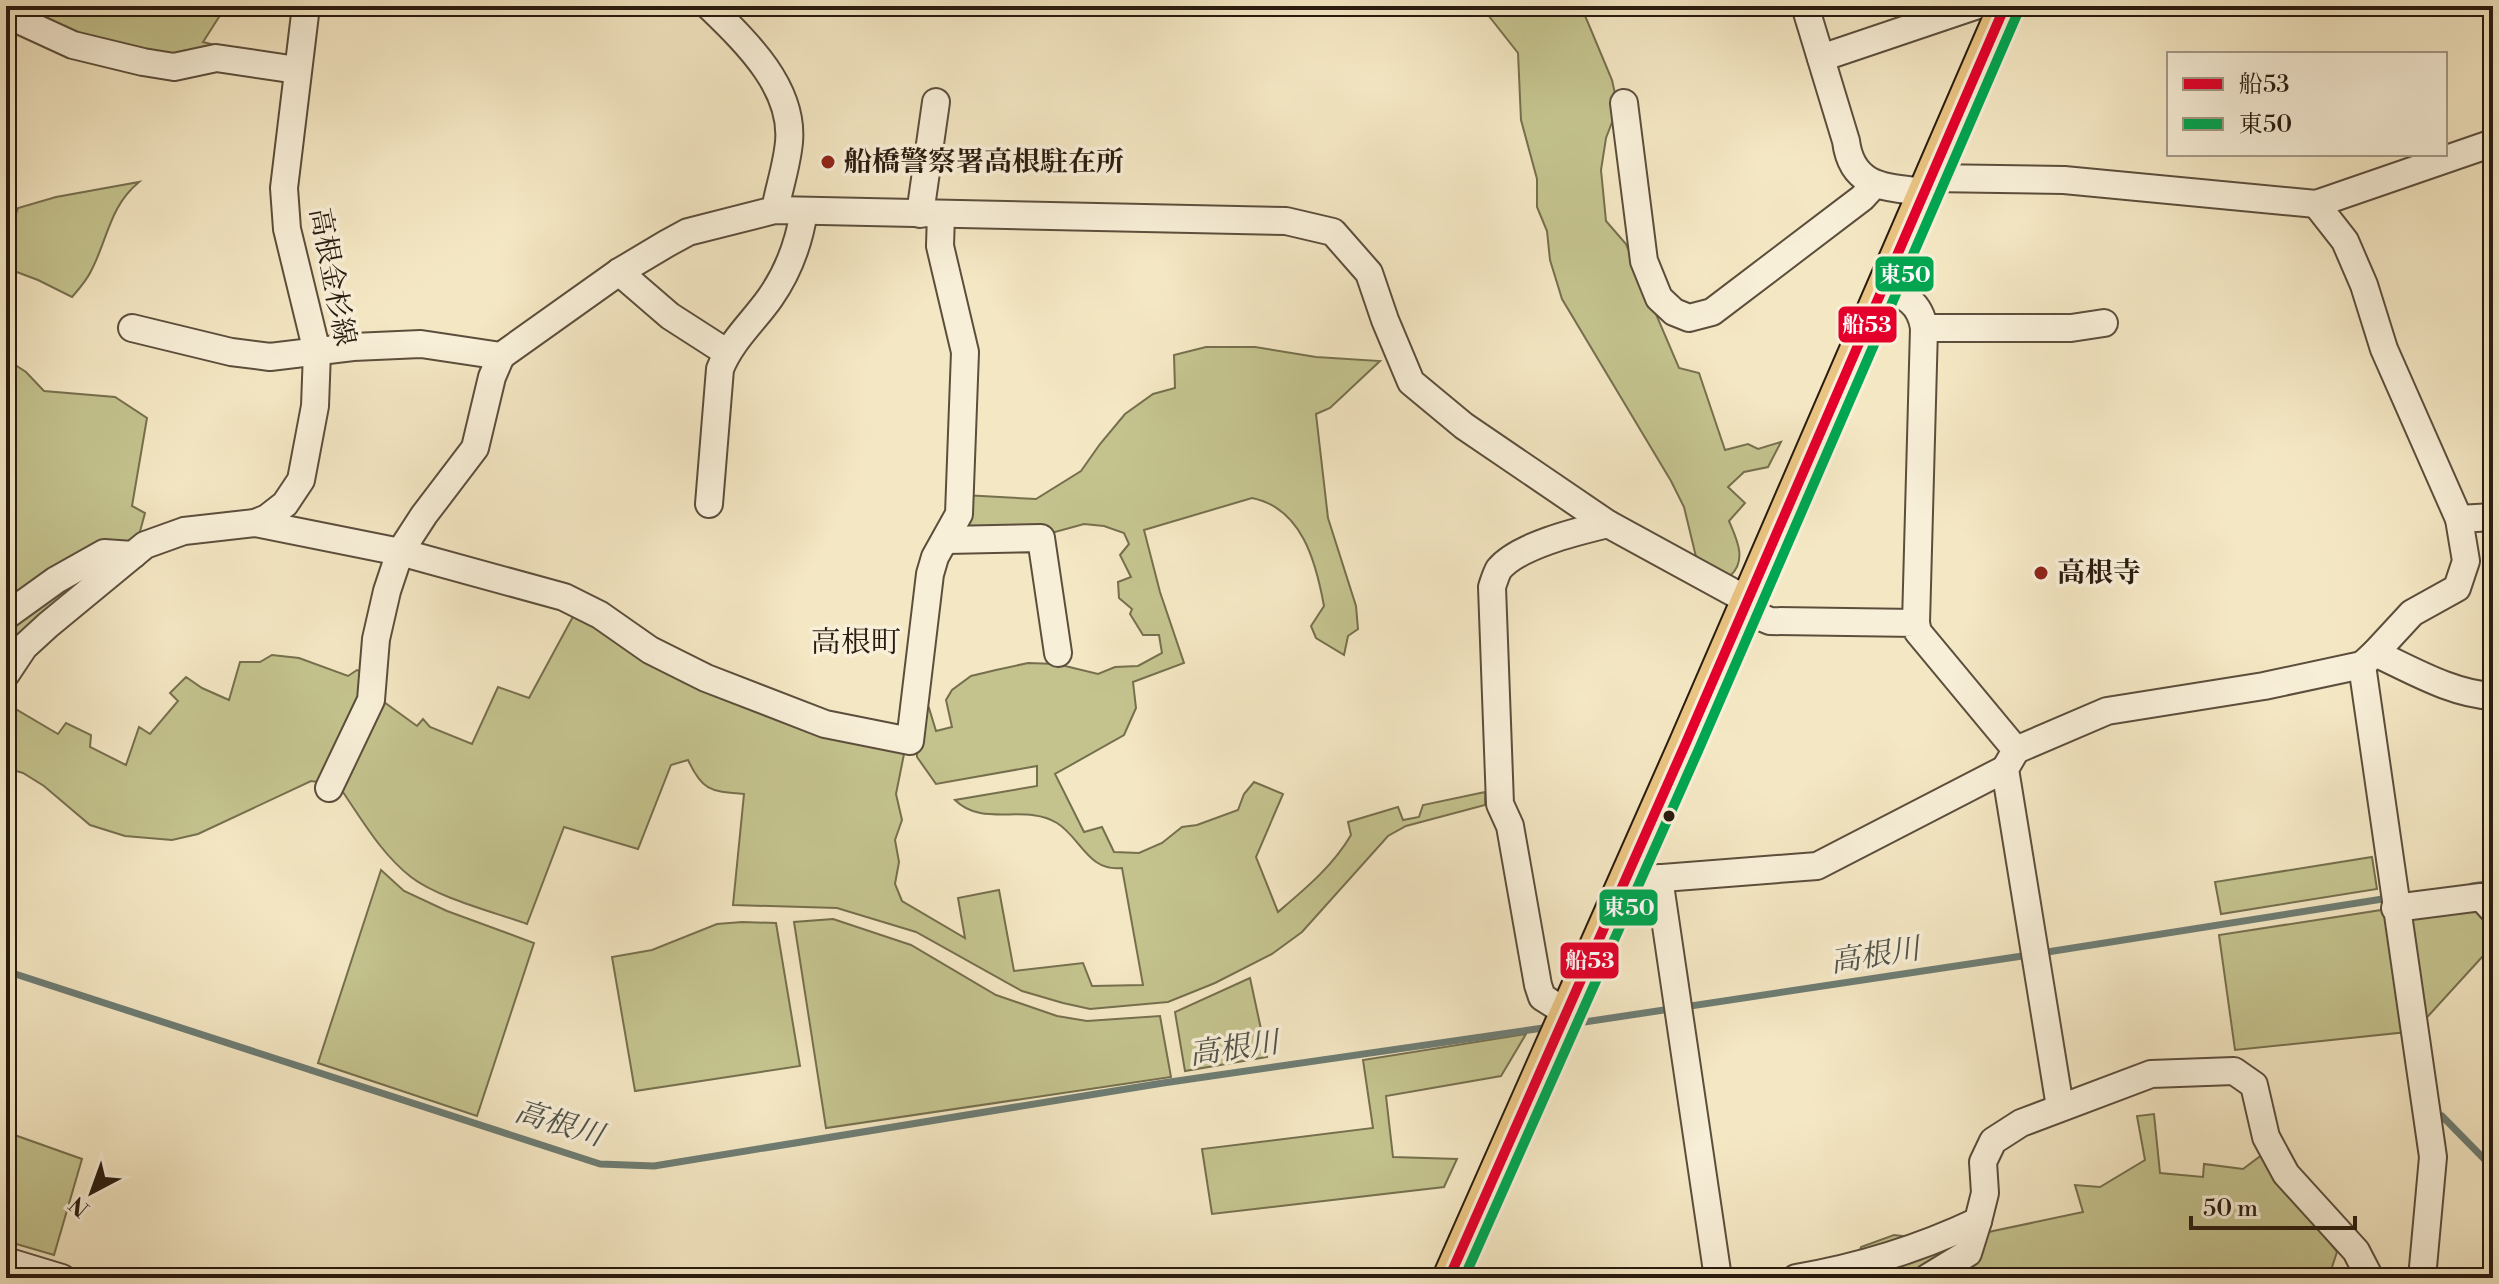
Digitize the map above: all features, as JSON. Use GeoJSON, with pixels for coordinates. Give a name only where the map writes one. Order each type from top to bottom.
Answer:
{"type":"FeatureCollection","features":[{"type":"Feature","properties":{"kind":"main road"},"geometry":{"type":"LineString","coordinates":[[1449,1278],[2005,6]]}},
{"type":"Feature","properties":{"kind":"street","name":"高根金杉線"},"geometry":{"type":"LineString","coordinates":[[6,674],[24,647],[76,600],[145,545],[184,531],[255,523],[267,518],[285,504],[301,480],[315,406],[317,352],[287,229],[284,188],[306,6]]}},
{"type":"Feature","properties":{"kind":"street"},"geometry":{"type":"LineString","coordinates":[[709,6],[752,49],[777,88],[788,117],[789,141],[775,210]]}},
{"type":"Feature","properties":{"kind":"street"},"geometry":{"type":"LineString","coordinates":[[1805,6],[1848,154],[1858,171],[1874,185],[2064,180],[2316,204],[2493,143]]}},
{"type":"Feature","properties":{"kind":"street"},"geometry":{"type":"LineString","coordinates":[[1821,58],[1975,6]]}},
{"type":"Feature","properties":{"kind":"street"},"geometry":{"type":"LineString","coordinates":[[6,11],[12,17],[73,45],[143,62],[174,67],[216,58],[297,70]]}},
{"type":"Feature","properties":{"kind":"street"},"geometry":{"type":"LineString","coordinates":[[255,523],[400,552],[564,597],[600,615],[650,650],[706,678],[825,724],[910,741],[930,574],[935,557],[959,514],[965,352],[930,214],[936,102]]}},
{"type":"Feature","properties":{"kind":"street"},"geometry":{"type":"LineString","coordinates":[[1624,103],[1644,261],[1659,298],[1674,312],[1689,318],[1712,312],[1862,198],[1874,185]]}},
{"type":"Feature","properties":{"kind":"street"},"geometry":{"type":"LineString","coordinates":[[1624,881],[1817,866],[2010,759],[2107,711],[2264,686],[2368,659],[2412,613],[2457,588],[2466,561],[2459,519],[2384,349],[2364,285],[2345,241],[2316,204]]}},
{"type":"Feature","properties":{"kind":"street"},"geometry":{"type":"LineString","coordinates":[[329,788],[371,700],[376,639],[400,552],[475,448],[492,377],[501,356],[619,272],[688,232],[775,210],[1286,221],[1333,232],[1369,273],[1411,382],[1464,426],[1608,524],[1770,621],[1916,623]]}},
{"type":"Feature","properties":{"kind":"street"},"geometry":{"type":"LineString","coordinates":[[709,504],[720,369],[726,352],[770,297],[792,260],[804,211]]}},
{"type":"Feature","properties":{"kind":"street"},"geometry":{"type":"LineString","coordinates":[[619,272],[670,316],[726,352]]}},
{"type":"Feature","properties":{"kind":"street"},"geometry":{"type":"LineString","coordinates":[[1883,287],[1916,304],[1924,328],[1916,623],[1918,632],[2010,759],[2035,951],[2060,1107]]}},
{"type":"Feature","properties":{"kind":"street"},"geometry":{"type":"LineString","coordinates":[[1924,328],[2071,328],[2104,323]]}},
{"type":"Feature","properties":{"kind":"street"},"geometry":{"type":"LineString","coordinates":[[132,328],[244,354],[270,357],[353,347],[421,344],[501,356]]}},
{"type":"Feature","properties":{"kind":"street"},"geometry":{"type":"LineString","coordinates":[[2459,519],[2493,517]]}},
{"type":"Feature","properties":{"kind":"street"},"geometry":{"type":"LineString","coordinates":[[1567,1013],[1542,997],[1538,985],[1510,826],[1500,804],[1492,587],[1497,571],[1509,560],[1572,533],[1608,524]]}},
{"type":"Feature","properties":{"kind":"street"},"geometry":{"type":"LineString","coordinates":[[946,540],[1041,538],[1058,653]]}},
{"type":"Feature","properties":{"kind":"street"},"geometry":{"type":"LineString","coordinates":[[6,616],[56,580],[104,553],[133,555]]}},
{"type":"Feature","properties":{"kind":"street"},"geometry":{"type":"LineString","coordinates":[[2368,659],[2476,695],[2493,696]]}},
{"type":"Feature","properties":{"kind":"street"},"geometry":{"type":"LineString","coordinates":[[2368,659],[2395,908],[2433,1157],[2422,1278]]}},
{"type":"Feature","properties":{"kind":"street"},"geometry":{"type":"LineString","coordinates":[[1659,878],[1718,1278]]}},
{"type":"Feature","properties":{"kind":"street"},"geometry":{"type":"LineString","coordinates":[[2395,908],[2481,897],[2493,910]]}},
{"type":"Feature","properties":{"kind":"street"},"geometry":{"type":"LineString","coordinates":[[1927,1278],[1968,1253],[1985,1193],[1983,1162],[1993,1141],[2021,1123],[2151,1074],[2234,1071],[2254,1085],[2266,1137],[2286,1174],[2356,1251],[2370,1278]]}},
{"type":"Feature","properties":{"kind":"street"},"geometry":{"type":"LineString","coordinates":[[1796,1278],[1843,1270],[1929,1244],[1978,1221]]}},
{"type":"Feature","properties":{"kind":"street"},"geometry":{"type":"LineString","coordinates":[[6,1261],[62,1278]]}},
{"type":"Feature","properties":{"kind":"shaded area"},"geometry":{"type":"Polygon","coordinates":[[[28,6],[226,6],[203,42],[215,45],[179,62],[143,57],[25,16],[28,6]]]}},
{"type":"Feature","properties":{"kind":"shaded area"},"geometry":{"type":"Polygon","coordinates":[[[1481,6],[1581,6],[1612,80],[1618,107],[1606,138],[1601,170],[1606,221],[1626,244],[1679,368],[1699,373],[1725,450],[1748,444],[1758,449],[1781,442],[1768,467],[1744,472],[1728,487],[1745,503],[1729,521],[1739,556],[1730,576],[1698,565],[1684,507],[1671,481],[1562,299],[1550,260],[1547,231],[1537,207],[1537,179],[1521,120],[1518,53],[1481,6]]]}},
{"type":"Feature","properties":{"kind":"shaded area"},"geometry":{"type":"Polygon","coordinates":[[[139,182],[121,202],[97,259],[72,297],[6,268],[6,243],[18,208],[56,197],[139,182]]]}},
{"type":"Feature","properties":{"kind":"shaded area"},"geometry":{"type":"Polygon","coordinates":[[[1206,347],[1255,347],[1316,357],[1380,361],[1330,408],[1316,414],[1328,518],[1356,606],[1358,629],[1348,636],[1344,655],[1316,638],[1311,626],[1324,606],[1311,555],[1295,525],[1269,504],[1252,498],[1144,530],[1160,592],[1184,663],[1133,682],[1136,708],[1124,735],[1055,774],[1084,832],[1102,827],[1114,852],[1139,853],[1162,843],[1182,827],[1197,825],[1238,810],[1244,794],[1254,782],[1283,794],[1256,857],[1278,912],[1336,857],[1351,835],[1348,822],[1398,807],[1403,820],[1419,817],[1423,805],[1485,792],[1485,805],[1406,826],[1388,836],[1302,932],[1272,954],[1215,983],[1168,1002],[1090,1009],[1063,1003],[1022,991],[916,932],[837,908],[733,905],[744,794],[709,788],[698,778],[688,760],[671,765],[638,849],[564,827],[527,924],[451,898],[411,877],[380,846],[338,785],[311,781],[198,834],[172,840],[125,836],[90,825],[44,786],[23,773],[6,768],[7,695],[14,708],[58,734],[66,723],[91,735],[90,747],[126,765],[139,727],[150,734],[178,701],[170,693],[186,677],[229,700],[240,662],[260,662],[272,655],[299,658],[348,676],[357,670],[366,673],[367,690],[385,693],[384,702],[417,726],[423,719],[430,727],[472,744],[498,687],[529,698],[576,611],[905,749],[896,794],[902,820],[895,840],[899,862],[895,884],[902,901],[965,938],[958,898],[999,890],[1014,971],[1083,963],[1092,986],[1143,985],[1122,868],[1101,865],[1065,829],[1045,817],[978,813],[955,800],[1037,786],[1037,766],[936,784],[917,757],[916,716],[929,708],[936,731],[952,727],[946,700],[952,690],[971,676],[1028,663],[1057,664],[1098,674],[1115,667],[1138,666],[1162,653],[1159,635],[1143,635],[1130,614],[1132,609],[1119,598],[1118,582],[1131,577],[1120,555],[1129,544],[1124,533],[1104,526],[1084,524],[1044,535],[957,534],[964,495],[1036,499],[1081,471],[1125,414],[1153,394],[1175,388],[1174,355],[1206,347]]]}},
{"type":"Feature","properties":{"kind":"shaded area"},"geometry":{"type":"Polygon","coordinates":[[[6,359],[26,372],[44,391],[115,397],[147,418],[132,506],[145,513],[138,539],[40,616],[6,656],[6,359]]]}},
{"type":"Feature","properties":{"kind":"shaded area"},"geometry":{"type":"Polygon","coordinates":[[[2372,857],[2377,889],[2221,914],[2215,882],[2372,857]]]}},
{"type":"Feature","properties":{"kind":"shaded area"},"geometry":{"type":"Polygon","coordinates":[[[381,870],[404,891],[447,911],[534,943],[477,1116],[318,1063],[381,870]]]}},
{"type":"Feature","properties":{"kind":"shaded area"},"geometry":{"type":"Polygon","coordinates":[[[2477,905],[2493,921],[2493,945],[2420,1025],[2405,915],[2477,905]]]}},
{"type":"Feature","properties":{"kind":"shaded area"},"geometry":{"type":"Polygon","coordinates":[[[2388,909],[2407,1032],[2235,1050],[2219,935],[2388,909]]]}},
{"type":"Feature","properties":{"kind":"shaded area"},"geometry":{"type":"Polygon","coordinates":[[[833,919],[911,945],[996,995],[1057,1016],[1087,1021],[1160,1016],[1171,1077],[826,1128],[794,922],[833,919]]]}},
{"type":"Feature","properties":{"kind":"shaded area"},"geometry":{"type":"Polygon","coordinates":[[[776,923],[800,1066],[635,1091],[612,957],[652,950],[717,924],[776,923]]]}},
{"type":"Feature","properties":{"kind":"shaded area"},"geometry":{"type":"Polygon","coordinates":[[[1250,978],[1267,1057],[1185,1071],[1175,1012],[1250,978]]]}},
{"type":"Feature","properties":{"kind":"shaded area"},"geometry":{"type":"Polygon","coordinates":[[[1526,1034],[1501,1076],[1386,1096],[1393,1157],[1457,1159],[1444,1187],[1212,1214],[1202,1149],[1373,1128],[1363,1060],[1526,1034]]]}},
{"type":"Feature","properties":{"kind":"shaded area"},"geometry":{"type":"Polygon","coordinates":[[[2154,1114],[2160,1173],[2203,1177],[2204,1164],[2243,1169],[2263,1154],[2337,1252],[2330,1273],[2314,1278],[1845,1278],[1853,1271],[1861,1247],[1894,1235],[1946,1241],[2083,1212],[2075,1185],[2100,1187],[2145,1160],[2137,1116],[2154,1114]]]}},
{"type":"Feature","properties":{"kind":"shaded area"},"geometry":{"type":"Polygon","coordinates":[[[6,1132],[82,1159],[54,1255],[6,1241],[6,1132]]]}},
{"type":"Feature","properties":{"kind":"waterway","name":"高根川"},"geometry":{"type":"LineString","coordinates":[[2472,886],[2493,883]]}},
{"type":"Feature","properties":{"kind":"waterway","name":"高根川"},"geometry":{"type":"LineString","coordinates":[[2041,953],[2389,898]]}},
{"type":"Feature","properties":{"kind":"waterway","name":"高根川"},"geometry":{"type":"LineString","coordinates":[[1571,1024],[2029,955]]}},
{"type":"Feature","properties":{"kind":"waterway","name":"高根川"},"geometry":{"type":"LineString","coordinates":[[6,971],[600,1164],[654,1166],[1163,1083],[1550,1027]]}},
{"type":"Feature","properties":{"kind":"waterway"},"geometry":{"type":"LineString","coordinates":[[2442,1116],[2493,1168]]}},
{"type":"Feature","properties":{"kind":"transit line","name":"船53"},"geometry":{"type":"LineString","coordinates":[[1449,1278],[1685,745],[2005,6]]}},
{"type":"Feature","properties":{"kind":"transit line","name":"東50"},"geometry":{"type":"LineString","coordinates":[[1464,1278],[1698,751],[2018,12]]}},
{"type":"Feature","properties":{"kind":"place","name":"船橋警察署高根駐在所"},"geometry":{"type":"Point","coordinates":[828,162]}},
{"type":"Feature","properties":{"kind":"place","name":"高根寺"},"geometry":{"type":"Point","coordinates":[2041,573]}},
{"type":"Feature","properties":{"kind":"district","name":"高根町"},"geometry":{"type":"Point","coordinates":[856,643]}}]}
